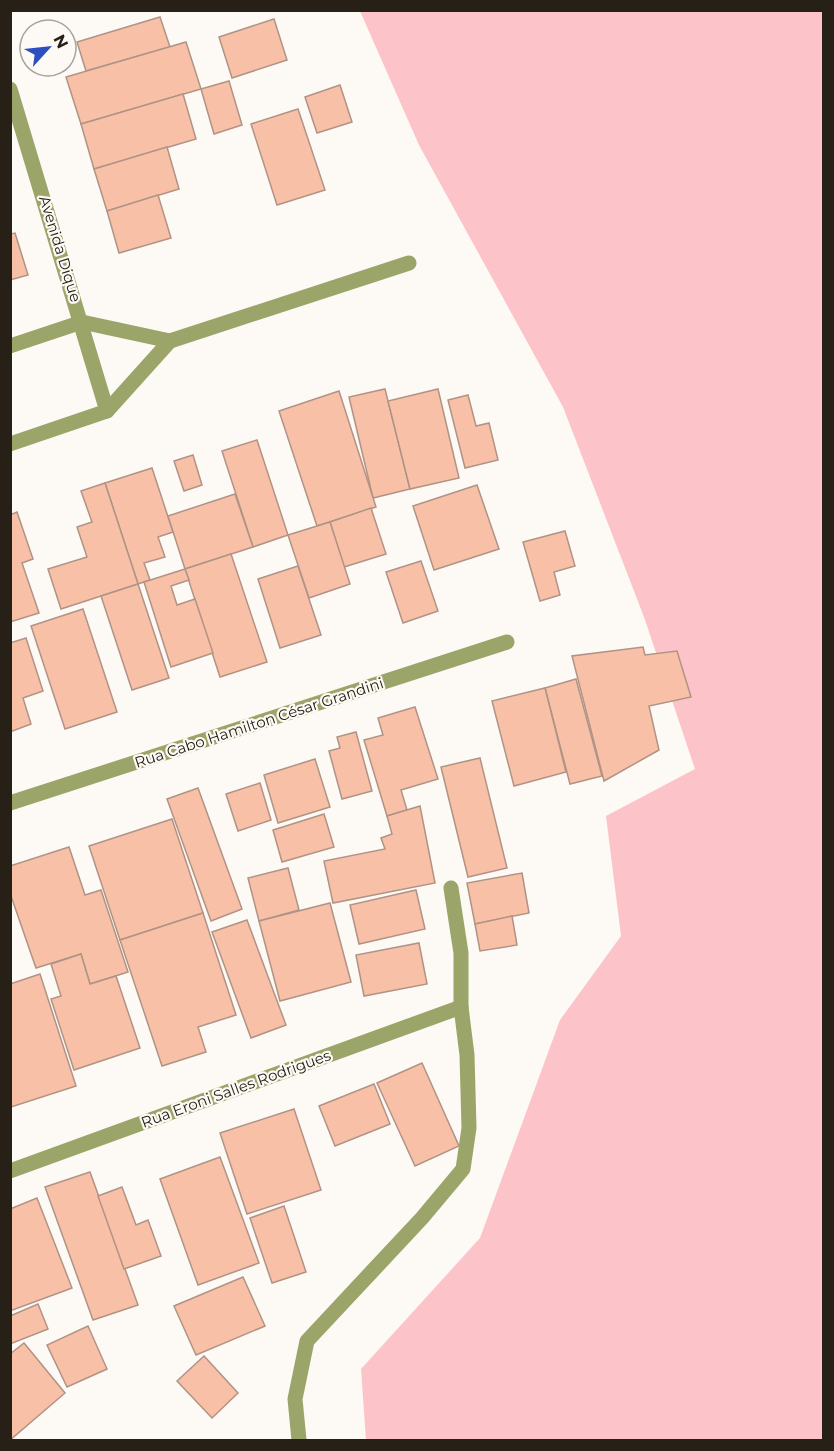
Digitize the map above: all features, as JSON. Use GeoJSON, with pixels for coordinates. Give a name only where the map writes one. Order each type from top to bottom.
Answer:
{"type":"FeatureCollection","features":[{"type":"Feature","properties":{"kind":"street","name":"Avenida Dique"},"geometry":{"type":"LineString","coordinates":[[10,88],[107,411]]}},
{"type":"Feature","properties":{"kind":"street"},"geometry":{"type":"LineString","coordinates":[[10,444],[107,411],[170,341],[409,263]]}},
{"type":"Feature","properties":{"kind":"street"},"geometry":{"type":"LineString","coordinates":[[10,346],[82,322],[170,341]]}},
{"type":"Feature","properties":{"kind":"street","name":"Rua Cabo Hamilton César Grandini"},"geometry":{"type":"LineString","coordinates":[[10,803],[507,642]]}},
{"type":"Feature","properties":{"kind":"street"},"geometry":{"type":"LineString","coordinates":[[299,1440],[296,1399],[307,1341],[422,1218],[463,1168],[469,1128],[467,1055],[461,1007],[461,953],[452,888]]}},
{"type":"Feature","properties":{"kind":"street","name":"Rua Eroni Salles Rodrigues"},"geometry":{"type":"LineString","coordinates":[[10,1171],[461,1007]]}},
{"type":"Feature","properties":{"kind":"shaded area"},"geometry":{"type":"Polygon","coordinates":[[[360,11],[823,11],[823,1440],[366,1440],[361,1369],[480,1238],[560,1020],[621,936],[606,816],[695,769],[644,617],[563,407],[419,145],[360,11]]]}},
{"type":"Feature","properties":{"kind":"building"},"geometry":{"type":"Polygon","coordinates":[[[160,17],[170,47],[86,71],[78,42],[160,17]]]}},
{"type":"Feature","properties":{"kind":"building"},"geometry":{"type":"Polygon","coordinates":[[[274,19],[287,60],[232,78],[219,37],[274,19]]]}},
{"type":"Feature","properties":{"kind":"building"},"geometry":{"type":"Polygon","coordinates":[[[186,42],[201,89],[81,124],[66,78],[78,78],[78,74],[186,42]]]}},
{"type":"Feature","properties":{"kind":"building"},"geometry":{"type":"Polygon","coordinates":[[[229,81],[242,125],[214,134],[201,89],[229,81]]]}},
{"type":"Feature","properties":{"kind":"building"},"geometry":{"type":"Polygon","coordinates":[[[340,85],[352,122],[317,133],[305,97],[340,85]]]}},
{"type":"Feature","properties":{"kind":"building"},"geometry":{"type":"Polygon","coordinates":[[[183,94],[196,139],[94,169],[81,124],[183,94]]]}},
{"type":"Feature","properties":{"kind":"building"},"geometry":{"type":"Polygon","coordinates":[[[298,109],[325,190],[277,205],[251,124],[298,109]]]}},
{"type":"Feature","properties":{"kind":"building"},"geometry":{"type":"Polygon","coordinates":[[[167,147],[179,189],[107,211],[94,169],[167,147]]]}},
{"type":"Feature","properties":{"kind":"building"},"geometry":{"type":"Polygon","coordinates":[[[158,195],[171,238],[119,253],[107,211],[158,195]]]}},
{"type":"Feature","properties":{"kind":"building"},"geometry":{"type":"Polygon","coordinates":[[[15,233],[28,275],[10,280],[10,234],[15,233]]]}},
{"type":"Feature","properties":{"kind":"building"},"geometry":{"type":"Polygon","coordinates":[[[385,389],[410,489],[373,498],[349,397],[385,389]]]}},
{"type":"Feature","properties":{"kind":"building"},"geometry":{"type":"Polygon","coordinates":[[[438,389],[459,478],[410,489],[388,401],[438,389]]]}},
{"type":"Feature","properties":{"kind":"building"},"geometry":{"type":"Polygon","coordinates":[[[339,391],[376,507],[317,526],[279,411],[339,391]]]}},
{"type":"Feature","properties":{"kind":"building"},"geometry":{"type":"Polygon","coordinates":[[[468,395],[476,426],[489,423],[498,460],[465,468],[448,400],[468,395]]]}},
{"type":"Feature","properties":{"kind":"building"},"geometry":{"type":"Polygon","coordinates":[[[257,440],[288,535],[253,547],[222,451],[257,440]]]}},
{"type":"Feature","properties":{"kind":"building"},"geometry":{"type":"Polygon","coordinates":[[[193,455],[202,485],[184,491],[174,461],[193,455]]]}},
{"type":"Feature","properties":{"kind":"building"},"geometry":{"type":"Polygon","coordinates":[[[152,468],[173,532],[158,537],[165,557],[144,563],[150,580],[138,584],[105,483],[152,468]]]}},
{"type":"Feature","properties":{"kind":"building"},"geometry":{"type":"Polygon","coordinates":[[[105,483],[138,584],[61,609],[48,569],[87,557],[77,527],[92,522],[81,491],[105,483]]]}},
{"type":"Feature","properties":{"kind":"building"},"geometry":{"type":"Polygon","coordinates":[[[477,485],[499,549],[434,570],[413,506],[477,485]]]}},
{"type":"Feature","properties":{"kind":"building"},"geometry":{"type":"Polygon","coordinates":[[[235,494],[253,547],[185,569],[168,516],[235,494]]]}},
{"type":"Feature","properties":{"kind":"building"},"geometry":{"type":"Polygon","coordinates":[[[371,508],[386,554],[344,567],[330,522],[371,508]]]}},
{"type":"Feature","properties":{"kind":"building"},"geometry":{"type":"Polygon","coordinates":[[[17,512],[33,559],[22,563],[39,613],[10,622],[10,515],[17,512]]]}},
{"type":"Feature","properties":{"kind":"building"},"geometry":{"type":"Polygon","coordinates":[[[330,522],[350,584],[309,598],[288,535],[330,522]]]}},
{"type":"Feature","properties":{"kind":"building"},"geometry":{"type":"Polygon","coordinates":[[[565,531],[575,566],[554,572],[560,595],[540,601],[523,542],[565,531]]]}},
{"type":"Feature","properties":{"kind":"building"},"geometry":{"type":"Polygon","coordinates":[[[231,554],[267,662],[220,677],[185,569],[231,554]]]}},
{"type":"Feature","properties":{"kind":"building"},"geometry":{"type":"Polygon","coordinates":[[[421,561],[438,611],[403,623],[386,572],[421,561]]]}},
{"type":"Feature","properties":{"kind":"building"},"geometry":{"type":"Polygon","coordinates":[[[298,566],[321,635],[280,648],[258,579],[298,566]]]}},
{"type":"Feature","properties":{"kind":"building"},"geometry":{"type":"Polygon","coordinates":[[[185,569],[189,580],[171,586],[177,605],[195,599],[213,653],[171,667],[144,582],[185,569]]]}},
{"type":"Feature","properties":{"kind":"building"},"geometry":{"type":"Polygon","coordinates":[[[138,584],[169,678],[132,690],[101,596],[138,584]]]}},
{"type":"Feature","properties":{"kind":"building"},"geometry":{"type":"Polygon","coordinates":[[[83,609],[117,712],[65,729],[31,626],[83,609]]]}},
{"type":"Feature","properties":{"kind":"building"},"geometry":{"type":"Polygon","coordinates":[[[26,638],[43,691],[23,698],[31,724],[10,732],[10,643],[26,638]]]}},
{"type":"Feature","properties":{"kind":"building"},"geometry":{"type":"Polygon","coordinates":[[[643,647],[645,655],[677,651],[691,697],[649,706],[659,750],[604,781],[572,656],[643,647]]]}},
{"type":"Feature","properties":{"kind":"building"},"geometry":{"type":"Polygon","coordinates":[[[576,679],[602,776],[570,784],[545,688],[576,679]]]}},
{"type":"Feature","properties":{"kind":"building"},"geometry":{"type":"Polygon","coordinates":[[[545,688],[566,772],[514,786],[492,701],[545,688]]]}},
{"type":"Feature","properties":{"kind":"building"},"geometry":{"type":"Polygon","coordinates":[[[415,707],[438,779],[401,790],[407,810],[387,816],[364,740],[383,735],[378,718],[415,707]]]}},
{"type":"Feature","properties":{"kind":"building"},"geometry":{"type":"Polygon","coordinates":[[[356,732],[372,791],[342,799],[329,751],[340,748],[337,737],[356,732]]]}},
{"type":"Feature","properties":{"kind":"building"},"geometry":{"type":"Polygon","coordinates":[[[480,758],[507,868],[468,877],[441,767],[480,758]]]}},
{"type":"Feature","properties":{"kind":"building"},"geometry":{"type":"Polygon","coordinates":[[[315,759],[330,807],[278,823],[264,775],[315,759]]]}},
{"type":"Feature","properties":{"kind":"building"},"geometry":{"type":"Polygon","coordinates":[[[260,783],[271,820],[238,831],[226,794],[260,783]]]}},
{"type":"Feature","properties":{"kind":"building"},"geometry":{"type":"Polygon","coordinates":[[[198,788],[242,909],[211,921],[167,799],[198,788]]]}},
{"type":"Feature","properties":{"kind":"building"},"geometry":{"type":"Polygon","coordinates":[[[420,806],[435,883],[333,903],[324,861],[385,849],[381,838],[392,834],[387,816],[420,806]]]}},
{"type":"Feature","properties":{"kind":"building"},"geometry":{"type":"Polygon","coordinates":[[[324,814],[334,847],[282,862],[273,830],[324,814]]]}},
{"type":"Feature","properties":{"kind":"building"},"geometry":{"type":"Polygon","coordinates":[[[172,819],[203,913],[120,940],[89,846],[172,819]]]}},
{"type":"Feature","properties":{"kind":"building"},"geometry":{"type":"Polygon","coordinates":[[[69,847],[85,895],[101,890],[128,972],[90,984],[81,954],[36,968],[10,893],[10,866],[69,847]]]}},
{"type":"Feature","properties":{"kind":"building"},"geometry":{"type":"Polygon","coordinates":[[[288,868],[299,910],[259,921],[248,878],[288,868]]]}},
{"type":"Feature","properties":{"kind":"building"},"geometry":{"type":"Polygon","coordinates":[[[522,873],[529,913],[475,924],[467,883],[522,873]]]}},
{"type":"Feature","properties":{"kind":"building"},"geometry":{"type":"Polygon","coordinates":[[[416,890],[425,929],[359,944],[350,905],[416,890]]]}},
{"type":"Feature","properties":{"kind":"building"},"geometry":{"type":"Polygon","coordinates":[[[330,903],[351,982],[280,1001],[259,921],[330,903]]]}},
{"type":"Feature","properties":{"kind":"building"},"geometry":{"type":"Polygon","coordinates":[[[203,913],[236,1015],[198,1027],[206,1052],[162,1066],[120,940],[203,913]]]}},
{"type":"Feature","properties":{"kind":"building"},"geometry":{"type":"Polygon","coordinates":[[[512,916],[517,945],[480,951],[475,924],[512,916]]]}},
{"type":"Feature","properties":{"kind":"building"},"geometry":{"type":"Polygon","coordinates":[[[247,920],[286,1025],[251,1038],[212,932],[247,920]]]}},
{"type":"Feature","properties":{"kind":"building"},"geometry":{"type":"Polygon","coordinates":[[[419,943],[427,984],[364,996],[356,955],[419,943]]]}},
{"type":"Feature","properties":{"kind":"building"},"geometry":{"type":"Polygon","coordinates":[[[81,954],[90,984],[116,976],[140,1048],[74,1070],[51,999],[61,996],[51,964],[81,954]]]}},
{"type":"Feature","properties":{"kind":"building"},"geometry":{"type":"Polygon","coordinates":[[[40,974],[76,1086],[11,1107],[10,984],[40,974]]]}},
{"type":"Feature","properties":{"kind":"building"},"geometry":{"type":"Polygon","coordinates":[[[422,1063],[459,1146],[415,1166],[377,1083],[422,1063]]]}},
{"type":"Feature","properties":{"kind":"building"},"geometry":{"type":"Polygon","coordinates":[[[374,1084],[390,1124],[335,1146],[319,1106],[374,1084]]]}},
{"type":"Feature","properties":{"kind":"building"},"geometry":{"type":"Polygon","coordinates":[[[294,1109],[321,1190],[247,1214],[220,1133],[294,1109]]]}},
{"type":"Feature","properties":{"kind":"building"},"geometry":{"type":"Polygon","coordinates":[[[220,1157],[259,1263],[198,1285],[160,1179],[220,1157]]]}},
{"type":"Feature","properties":{"kind":"building"},"geometry":{"type":"Polygon","coordinates":[[[90,1172],[138,1305],[93,1320],[45,1187],[90,1172]]]}},
{"type":"Feature","properties":{"kind":"building"},"geometry":{"type":"Polygon","coordinates":[[[122,1187],[136,1225],[148,1220],[161,1256],[124,1269],[98,1196],[122,1187]]]}},
{"type":"Feature","properties":{"kind":"building"},"geometry":{"type":"Polygon","coordinates":[[[37,1198],[72,1288],[10,1311],[10,1209],[37,1198]]]}},
{"type":"Feature","properties":{"kind":"building"},"geometry":{"type":"Polygon","coordinates":[[[284,1206],[306,1272],[272,1283],[250,1218],[284,1206]]]}},
{"type":"Feature","properties":{"kind":"building"},"geometry":{"type":"Polygon","coordinates":[[[243,1277],[265,1326],[196,1355],[174,1306],[243,1277]]]}},
{"type":"Feature","properties":{"kind":"building"},"geometry":{"type":"Polygon","coordinates":[[[38,1304],[48,1329],[10,1344],[10,1316],[38,1304]]]}},
{"type":"Feature","properties":{"kind":"building"},"geometry":{"type":"Polygon","coordinates":[[[88,1326],[107,1369],[67,1387],[47,1345],[88,1326]]]}},
{"type":"Feature","properties":{"kind":"building"},"geometry":{"type":"Polygon","coordinates":[[[24,1343],[65,1393],[10,1440],[10,1354],[24,1343]]]}},
{"type":"Feature","properties":{"kind":"building"},"geometry":{"type":"Polygon","coordinates":[[[204,1356],[238,1393],[212,1418],[177,1381],[204,1356]]]}}]}
